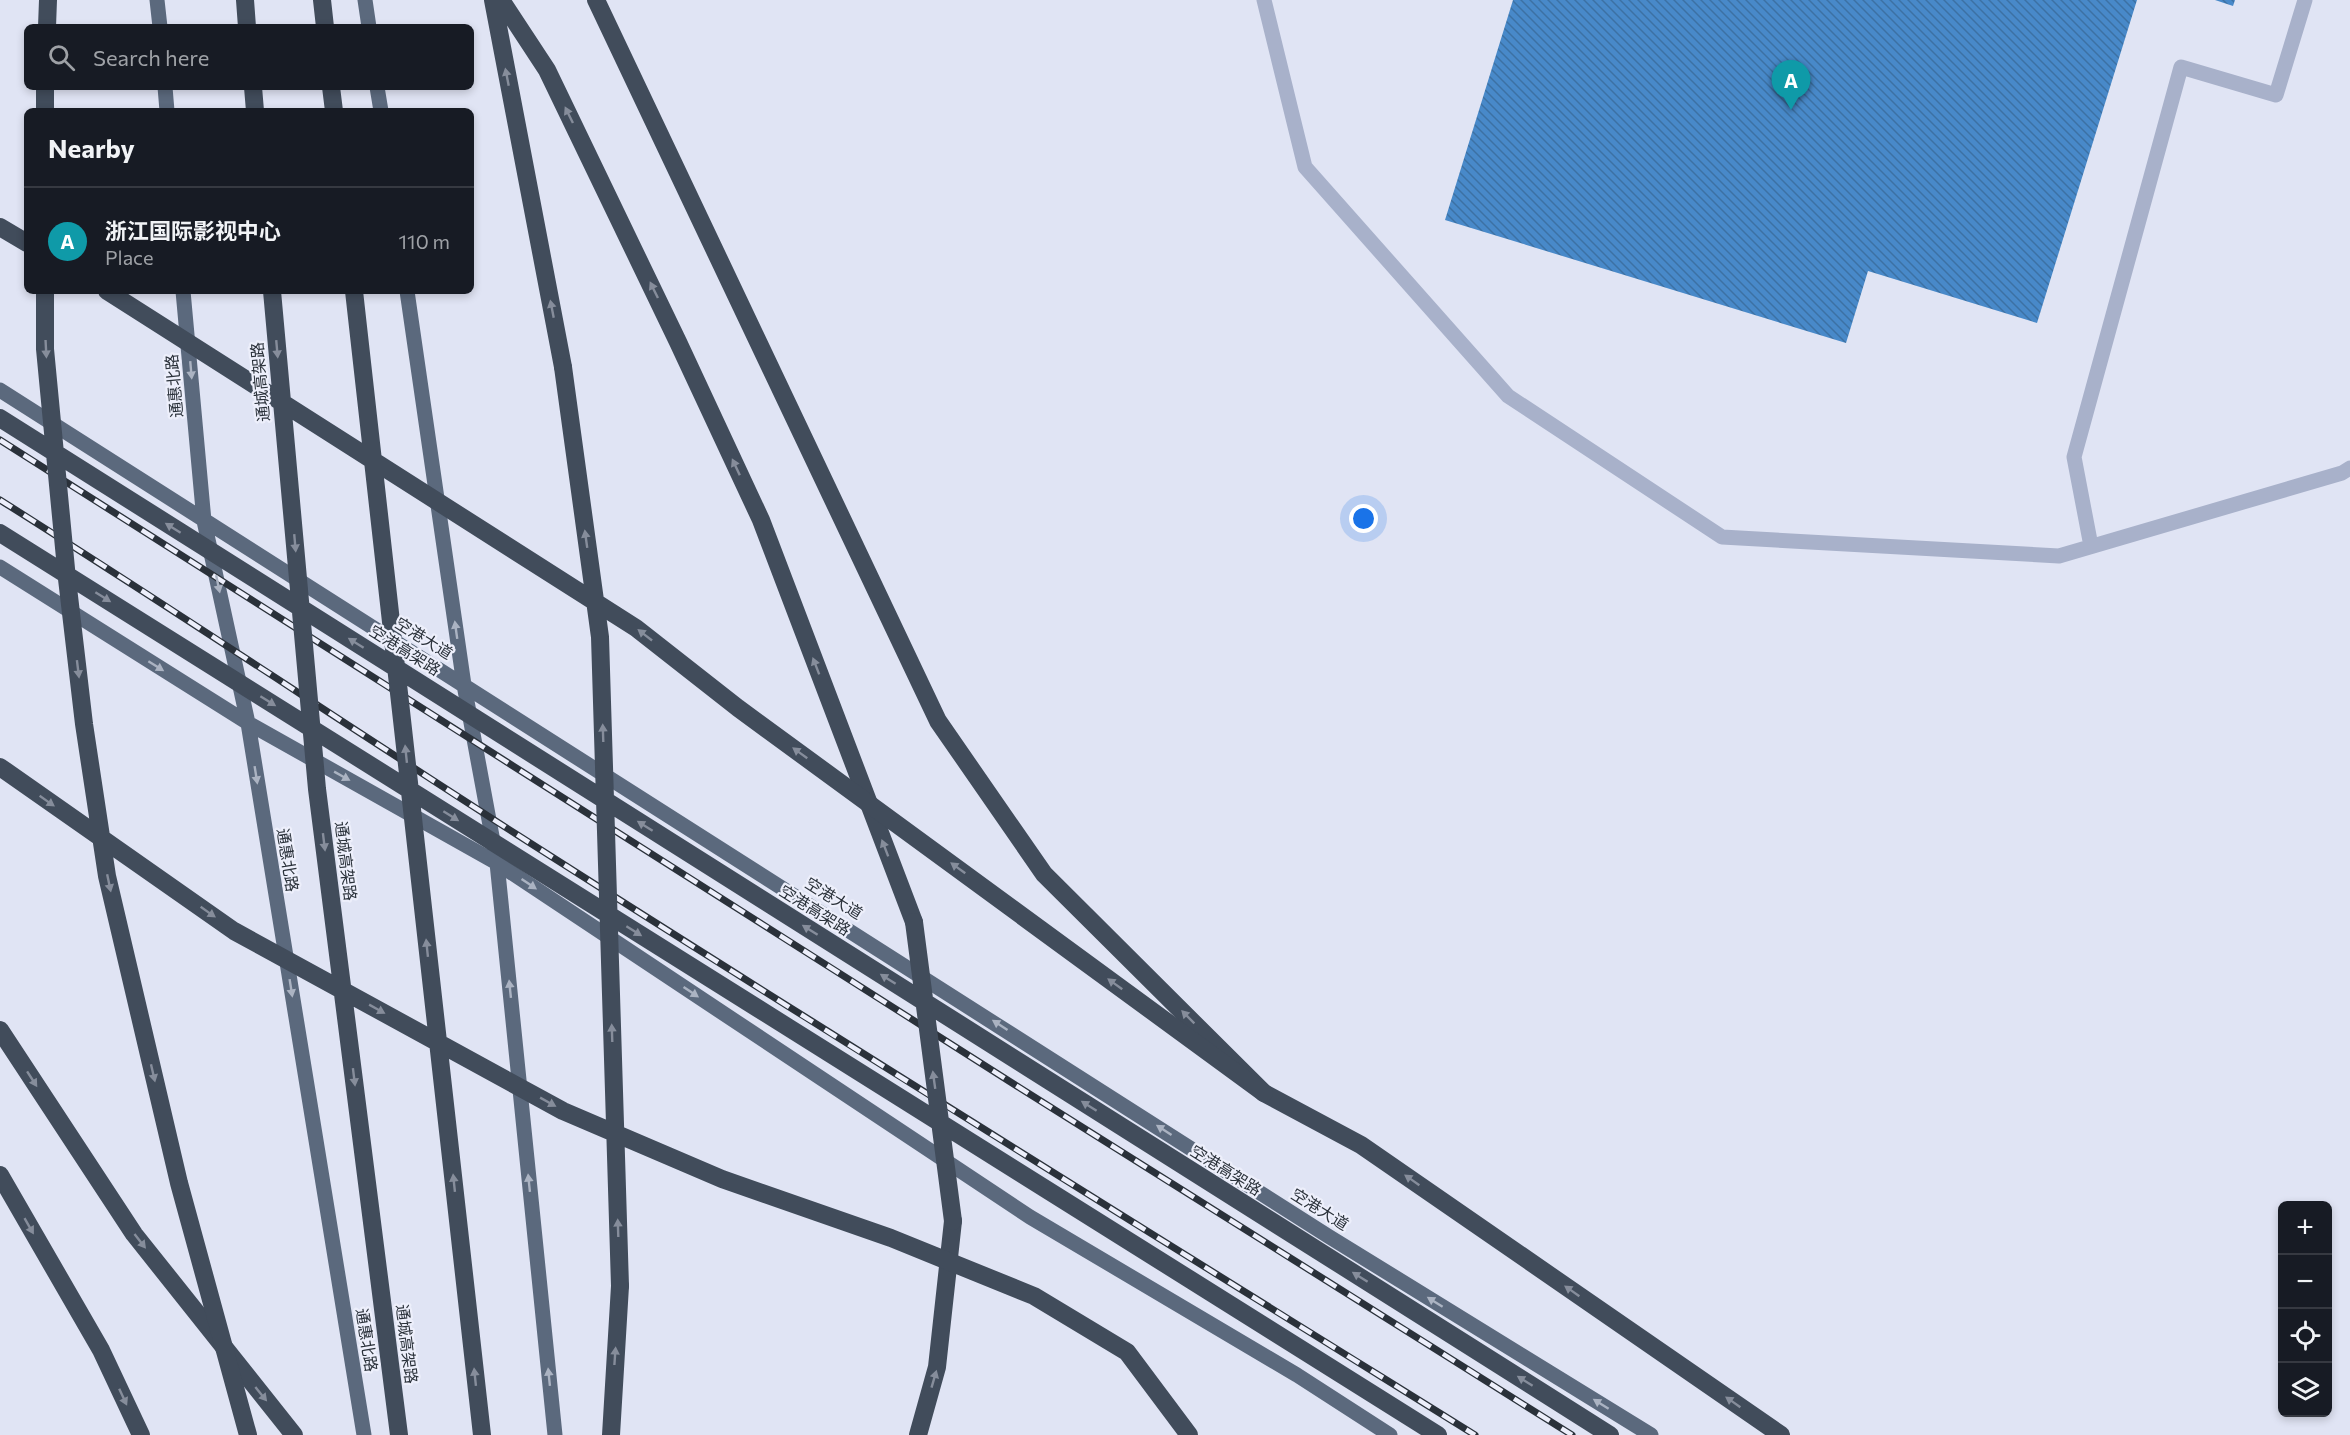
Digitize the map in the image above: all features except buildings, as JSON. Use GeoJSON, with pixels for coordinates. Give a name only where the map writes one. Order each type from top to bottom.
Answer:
{"type":"FeatureCollection","features":[{"type":"Feature","properties":{"kind":"highway"},"geometry":{"type":"LineString","coordinates":[[47,24],[48,0]]}},
{"type":"Feature","properties":{"kind":"highway"},"geometry":{"type":"LineString","coordinates":[[245,0],[247,24]]}},
{"type":"Feature","properties":{"kind":"highway"},"geometry":{"type":"LineString","coordinates":[[322,0],[325,24]]}},
{"type":"Feature","properties":{"kind":"highway"},"geometry":{"type":"LineString","coordinates":[[493,0],[563,367],[600,637],[620,1286],[611,1435]]}},
{"type":"Feature","properties":{"kind":"highway"},"geometry":{"type":"LineString","coordinates":[[501,0],[547,70],[761,520],[914,922],[953,1221],[937,1367],[918,1435]]}},
{"type":"Feature","properties":{"kind":"highway"},"geometry":{"type":"LineString","coordinates":[[596,0],[735,288],[938,721],[1044,874],[1264,1093]]}},
{"type":"Feature","properties":{"kind":"highway"},"geometry":{"type":"LineString","coordinates":[[45,90],[45,108]]}},
{"type":"Feature","properties":{"kind":"highway"},"geometry":{"type":"LineString","coordinates":[[253,90],[255,108]]}},
{"type":"Feature","properties":{"kind":"highway"},"geometry":{"type":"LineString","coordinates":[[332,90],[334,108]]}},
{"type":"Feature","properties":{"kind":"highway"},"geometry":{"type":"LineString","coordinates":[[0,227],[24,241]]}},
{"type":"Feature","properties":{"kind":"highway"},"geometry":{"type":"LineString","coordinates":[[45,294],[45,349],[67,579],[84,724],[107,876],[178,1184],[248,1435]]}},
{"type":"Feature","properties":{"kind":"highway"},"geometry":{"type":"LineString","coordinates":[[111,294],[636,628],[738,708],[1264,1093],[1361,1146],[1781,1435]]}},
{"type":"Feature","properties":{"kind":"highway","name":"通城高架路"},"geometry":{"type":"LineString","coordinates":[[272,294],[317,789],[399,1435]]}},
{"type":"Feature","properties":{"kind":"highway"},"geometry":{"type":"LineString","coordinates":[[354,294],[482,1435]]}},
{"type":"Feature","properties":{"kind":"highway","name":"空港高架路"},"geometry":{"type":"LineString","coordinates":[[0,418],[1610,1435]]}},
{"type":"Feature","properties":{"kind":"highway"},"geometry":{"type":"LineString","coordinates":[[0,533],[1438,1435]]}},
{"type":"Feature","properties":{"kind":"highway"},"geometry":{"type":"LineString","coordinates":[[0,767],[234,931],[563,1111],[722,1179],[891,1238],[1034,1296],[1127,1352],[1189,1435]]}},
{"type":"Feature","properties":{"kind":"highway"},"geometry":{"type":"LineString","coordinates":[[0,1030],[134,1234],[294,1435]]}},
{"type":"Feature","properties":{"kind":"highway"},"geometry":{"type":"LineString","coordinates":[[0,1175],[101,1350],[141,1435]]}},
{"type":"Feature","properties":{"kind":"main road"},"geometry":{"type":"LineString","coordinates":[[158,0],[160,24]]}},
{"type":"Feature","properties":{"kind":"main road"},"geometry":{"type":"LineString","coordinates":[[365,0],[369,24]]}},
{"type":"Feature","properties":{"kind":"main road"},"geometry":{"type":"LineString","coordinates":[[165,90],[167,108]]}},
{"type":"Feature","properties":{"kind":"main road"},"geometry":{"type":"LineString","coordinates":[[378,90],[380,108]]}},
{"type":"Feature","properties":{"kind":"main road","name":"通惠北路"},"geometry":{"type":"LineString","coordinates":[[183,294],[204,521],[248,723],[364,1435]]}},
{"type":"Feature","properties":{"kind":"main road"},"geometry":{"type":"LineString","coordinates":[[407,294],[464,684],[496,863],[555,1435]]}},
{"type":"Feature","properties":{"kind":"main road","name":"空港大道"},"geometry":{"type":"LineString","coordinates":[[0,390],[1328,1236],[1651,1435]]}},
{"type":"Feature","properties":{"kind":"main road"},"geometry":{"type":"LineString","coordinates":[[0,567],[248,723],[496,863],[1030,1217],[1297,1375],[1390,1435]]}},
{"type":"Feature","properties":{"kind":"street"},"geometry":{"type":"LineString","coordinates":[[1264,0],[1305,167],[1508,396],[1722,537],[2059,556],[2342,473],[2350,468]]}},
{"type":"Feature","properties":{"kind":"street"},"geometry":{"type":"LineString","coordinates":[[2091,546],[2074,456],[2181,67],[2276,95],[2305,0]]}},
{"type":"Feature","properties":{"kind":"railway"},"geometry":{"type":"LineString","coordinates":[[0,440],[1020,1088],[1572,1435]]}},
{"type":"Feature","properties":{"kind":"railway"},"geometry":{"type":"LineString","coordinates":[[0,500],[635,910],[1475,1435]]}},
{"type":"Feature","properties":{"kind":"place","name":"浙江国际影视中心"},"geometry":{"type":"Point","coordinates":[1791,110]}}]}
